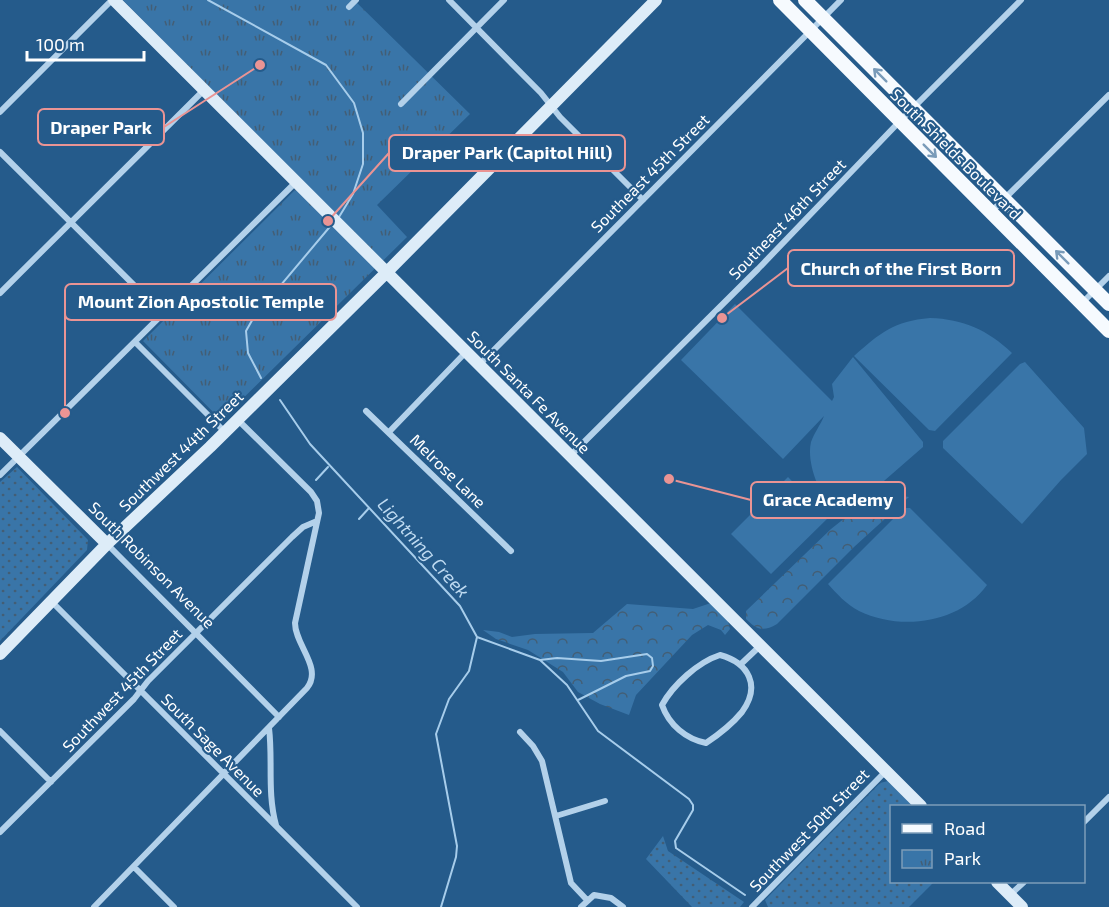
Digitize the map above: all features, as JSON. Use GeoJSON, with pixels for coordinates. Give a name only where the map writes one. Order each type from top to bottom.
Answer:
{"type":"FeatureCollection","features":[{"type":"Feature","properties":{"kind":"main road","name":"South Shields Boulevard"},"geometry":{"type":"LineString","coordinates":[[780,0],[1109,331]]}},
{"type":"Feature","properties":{"kind":"main road","name":"South Shields Boulevard"},"geometry":{"type":"LineString","coordinates":[[805,0],[1109,304]]}},
{"type":"Feature","properties":{"kind":"street","name":"South Santa Fe Avenue"},"geometry":{"type":"LineString","coordinates":[[113,0],[919,805]]}},
{"type":"Feature","properties":{"kind":"street"},"geometry":{"type":"LineString","coordinates":[[0,112],[113,0]]}},
{"type":"Feature","properties":{"kind":"street"},"geometry":{"type":"LineString","coordinates":[[349,7],[356,0]]}},
{"type":"Feature","properties":{"kind":"street"},"geometry":{"type":"LineString","coordinates":[[449,0],[643,200]]}},
{"type":"Feature","properties":{"kind":"street"},"geometry":{"type":"LineString","coordinates":[[401,104],[504,0]]}},
{"type":"Feature","properties":{"kind":"street","name":"Southwest 44th Street"},"geometry":{"type":"LineString","coordinates":[[0,654],[107,544],[226,432],[386,273],[656,0]]}},
{"type":"Feature","properties":{"kind":"street","name":"Southeast 45th Street"},"geometry":{"type":"LineString","coordinates":[[479,365],[841,0]]}},
{"type":"Feature","properties":{"kind":"street","name":"Southeast 46th Street"},"geometry":{"type":"LineString","coordinates":[[570,456],[758,269],[900,121],[1021,0]]}},
{"type":"Feature","properties":{"kind":"street"},"geometry":{"type":"LineString","coordinates":[[0,293],[204,90]]}},
{"type":"Feature","properties":{"kind":"street"},"geometry":{"type":"LineString","coordinates":[[991,213],[1109,95]]}},
{"type":"Feature","properties":{"kind":"street"},"geometry":{"type":"LineString","coordinates":[[0,152],[162,313]]}},
{"type":"Feature","properties":{"kind":"street"},"geometry":{"type":"LineString","coordinates":[[0,475],[296,182]]}},
{"type":"Feature","properties":{"kind":"street"},"geometry":{"type":"LineString","coordinates":[[1082,304],[1109,276]]}},
{"type":"Feature","properties":{"kind":"street"},"geometry":{"type":"LineString","coordinates":[[135,342],[226,432]]}},
{"type":"Feature","properties":{"kind":"street"},"geometry":{"type":"LineString","coordinates":[[389,432],[466,352]]}},
{"type":"Feature","properties":{"kind":"street","name":"Melrose Lane"},"geometry":{"type":"LineString","coordinates":[[366,411],[511,551]]}},
{"type":"Feature","properties":{"kind":"street"},"geometry":{"type":"LineString","coordinates":[[94,907],[308,688],[313,680],[314,674],[296,636],[294,623],[317,521],[318,505],[311,492],[238,420]]}},
{"type":"Feature","properties":{"kind":"street","name":"South Robinson Avenue"},"geometry":{"type":"LineString","coordinates":[[0,438],[279,717]]}},
{"type":"Feature","properties":{"kind":"street","name":"Southwest 45th Street"},"geometry":{"type":"LineString","coordinates":[[0,832],[292,537],[317,521]]}},
{"type":"Feature","properties":{"kind":"street","name":"South Sage Avenue"},"geometry":{"type":"LineString","coordinates":[[51,601],[357,907]]}},
{"type":"Feature","properties":{"kind":"street"},"geometry":{"type":"LineString","coordinates":[[741,664],[761,646]]}},
{"type":"Feature","properties":{"kind":"street"},"geometry":{"type":"LineString","coordinates":[[720,655],[741,664],[751,678],[751,688],[742,712],[706,743],[695,741],[684,735],[665,713],[662,705],[667,697],[708,659],[720,655]]}},
{"type":"Feature","properties":{"kind":"street"},"geometry":{"type":"LineString","coordinates":[[268,728],[272,751],[271,804],[276,826]]}},
{"type":"Feature","properties":{"kind":"street"},"geometry":{"type":"LineString","coordinates":[[0,731],[51,782]]}},
{"type":"Feature","properties":{"kind":"street"},"geometry":{"type":"LineString","coordinates":[[520,732],[533,746],[542,761],[571,883],[587,900]]}},
{"type":"Feature","properties":{"kind":"street","name":"Southwest 50th Street"},"geometry":{"type":"LineString","coordinates":[[752,907],[886,771]]}},
{"type":"Feature","properties":{"kind":"street"},"geometry":{"type":"LineString","coordinates":[[1085,820],[1109,797]]}},
{"type":"Feature","properties":{"kind":"street"},"geometry":{"type":"LineString","coordinates":[[556,816],[606,801]]}},
{"type":"Feature","properties":{"kind":"street"},"geometry":{"type":"LineString","coordinates":[[134,867],[174,907]]}},
{"type":"Feature","properties":{"kind":"street"},"geometry":{"type":"LineString","coordinates":[[998,883],[1022,907]]}},
{"type":"Feature","properties":{"kind":"street"},"geometry":{"type":"LineString","coordinates":[[1011,895],[1023,883]]}},
{"type":"Feature","properties":{"kind":"street"},"geometry":{"type":"LineString","coordinates":[[581,907],[594,895],[611,898],[623,907]]}},
{"type":"Feature","properties":{"kind":"green space"},"geometry":{"type":"Polygon","coordinates":[[[123,0],[354,0],[470,114],[377,205],[407,237],[221,420],[143,341],[303,182],[123,0]]]}},
{"type":"Feature","properties":{"kind":"green space"},"geometry":{"type":"Polygon","coordinates":[[[735,304],[832,401],[834,397],[832,384],[853,357],[923,442],[923,447],[869,494],[855,501],[845,510],[836,512],[825,498],[812,470],[811,442],[824,416],[783,459],[681,360],[735,304]]]}},
{"type":"Feature","properties":{"kind":"green space"},"geometry":{"type":"Polygon","coordinates":[[[930,318],[964,323],[974,327],[994,338],[1012,353],[935,431],[929,430],[854,356],[897,325],[930,318]]]}},
{"type":"Feature","properties":{"kind":"green space"},"geometry":{"type":"Polygon","coordinates":[[[1025,362],[1084,428],[1087,454],[1022,524],[943,448],[943,441],[1020,364],[1025,362]]]}},
{"type":"Feature","properties":{"kind":"green space"},"geometry":{"type":"Polygon","coordinates":[[[17,467],[88,540],[87,550],[0,641],[0,482],[17,467]]]}},
{"type":"Feature","properties":{"kind":"green space"},"geometry":{"type":"Polygon","coordinates":[[[788,477],[828,518],[771,574],[731,534],[788,477]]]}},
{"type":"Feature","properties":{"kind":"green space"},"geometry":{"type":"Polygon","coordinates":[[[888,494],[909,497],[854,547],[777,624],[760,629],[746,619],[746,611],[831,529],[855,510],[888,494]]]}},
{"type":"Feature","properties":{"kind":"green space"},"geometry":{"type":"Polygon","coordinates":[[[904,508],[910,508],[987,585],[975,598],[945,616],[910,622],[875,617],[859,611],[846,602],[828,584],[904,508]]]}},
{"type":"Feature","properties":{"kind":"green space"},"geometry":{"type":"Polygon","coordinates":[[[711,603],[727,618],[730,629],[725,635],[721,630],[708,625],[692,635],[636,695],[629,715],[600,704],[578,692],[563,672],[528,650],[496,639],[483,630],[499,632],[512,637],[535,634],[593,633],[627,604],[693,609],[711,603]]]}},
{"type":"Feature","properties":{"kind":"green space"},"geometry":{"type":"Polygon","coordinates":[[[888,781],[912,805],[890,805],[890,883],[933,883],[909,907],[768,907],[765,900],[880,783],[888,781]]]}},
{"type":"Feature","properties":{"kind":"green space"},"geometry":{"type":"Polygon","coordinates":[[[663,836],[668,851],[744,902],[740,907],[692,907],[646,859],[663,836]]]}},
{"type":"Feature","properties":{"kind":"waterway","name":"Lightning Creek"},"geometry":{"type":"LineString","coordinates":[[208,0],[326,65],[354,103],[363,133],[363,164],[353,194],[339,217]]}},
{"type":"Feature","properties":{"kind":"waterway","name":"Lightning Creek"},"geometry":{"type":"LineString","coordinates":[[261,378],[248,353],[246,331],[254,317],[333,223]]}},
{"type":"Feature","properties":{"kind":"waterway","name":"Lightning Creek"},"geometry":{"type":"LineString","coordinates":[[280,400],[310,444],[460,606],[477,637],[469,671],[449,699],[436,734],[457,846],[456,857],[441,907]]}},
{"type":"Feature","properties":{"kind":"waterway"},"geometry":{"type":"LineString","coordinates":[[316,480],[328,467]]}},
{"type":"Feature","properties":{"kind":"waterway"},"geometry":{"type":"LineString","coordinates":[[359,519],[369,508]]}},
{"type":"Feature","properties":{"kind":"waterway"},"geometry":{"type":"LineString","coordinates":[[477,637],[540,660],[567,685],[598,731],[689,799],[693,810],[675,841],[676,848],[745,895]]}},
{"type":"Feature","properties":{"kind":"waterway"},"geometry":{"type":"LineString","coordinates":[[540,660],[557,658],[601,661],[647,654],[652,658],[653,666],[650,671],[626,676],[578,700]]}},
{"type":"Feature","properties":{"kind":"place","name":"Draper Park"},"geometry":{"type":"Point","coordinates":[260,65]}},
{"type":"Feature","properties":{"kind":"place","name":"Draper Park (Capitol Hill)"},"geometry":{"type":"Point","coordinates":[328,221]}},
{"type":"Feature","properties":{"kind":"place","name":"Church of the First Born"},"geometry":{"type":"Point","coordinates":[722,318]}},
{"type":"Feature","properties":{"kind":"place","name":"Mount Zion Apostolic Temple"},"geometry":{"type":"Point","coordinates":[65,413]}},
{"type":"Feature","properties":{"kind":"place","name":"Grace Academy"},"geometry":{"type":"Point","coordinates":[669,479]}}]}
